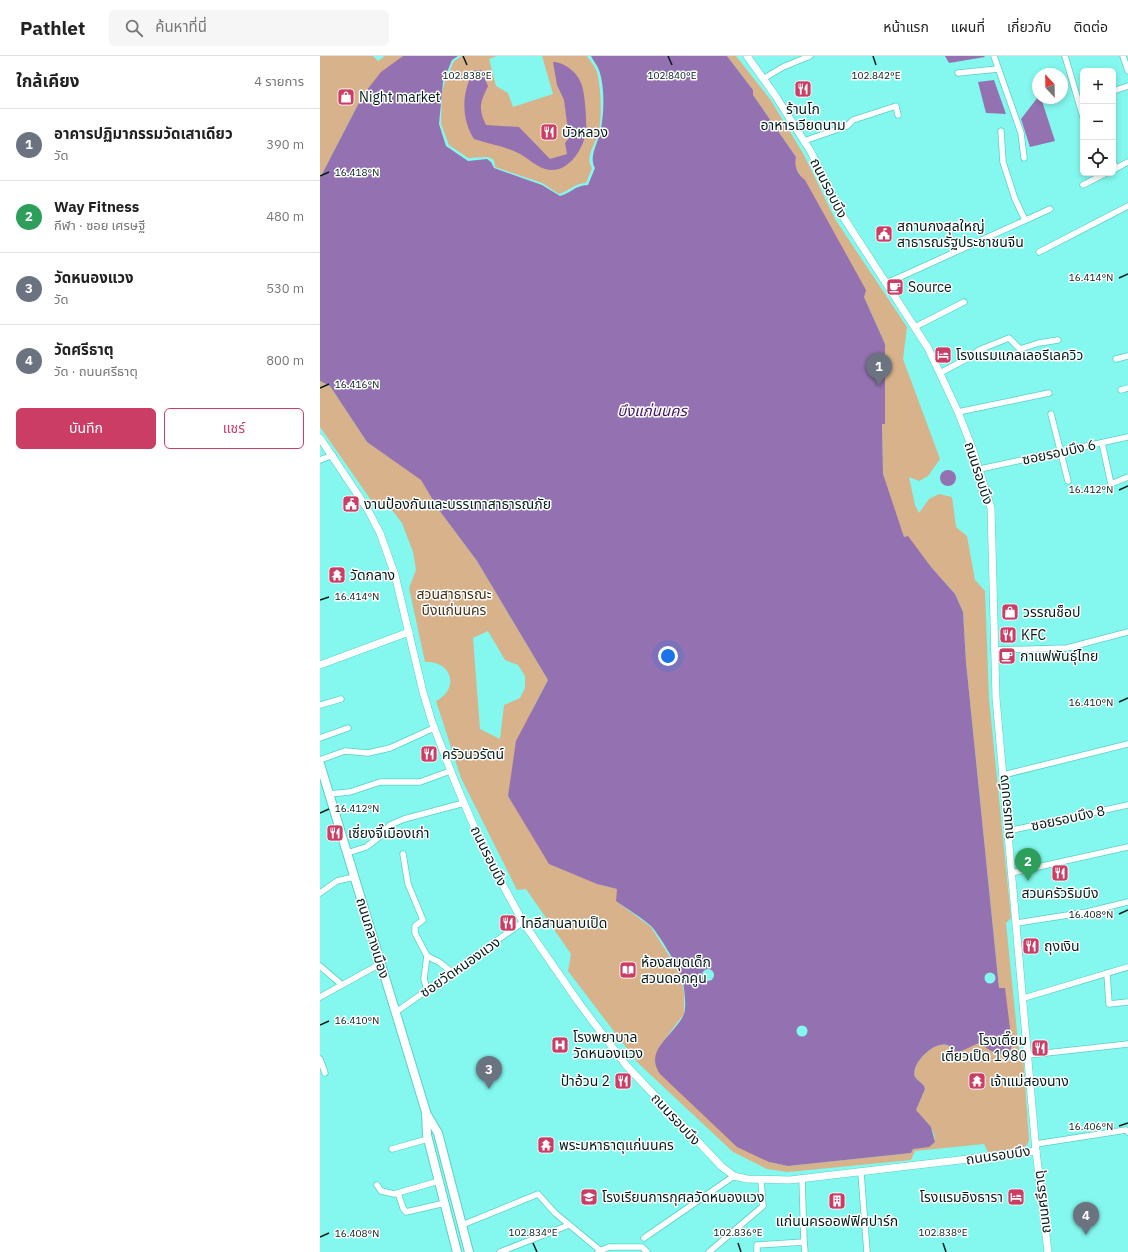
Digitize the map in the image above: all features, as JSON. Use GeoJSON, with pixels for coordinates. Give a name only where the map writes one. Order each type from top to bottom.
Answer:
{"type":"FeatureCollection","features":[{"type":"Feature","properties":{"kind":"main road","name":"ถนนกลางเมือง"},"geometry":{"type":"LineString","coordinates":[[320,764],[321,774],[329,794],[426,1112],[428,1140],[457,1252]]}},
{"type":"Feature","properties":{"kind":"main road","name":"ถนนกลางเมือง"},"geometry":{"type":"LineString","coordinates":[[426,1112],[438,1133],[469,1252]]}},
{"type":"Feature","properties":{"kind":"street","name":"ถนนรอบบึง"},"geometry":{"type":"LineString","coordinates":[[320,438],[333,455],[368,510],[380,534],[395,575],[423,692],[434,728],[450,771],[485,852],[523,922],[579,1003],[625,1064],[721,1166],[734,1176],[761,1181],[861,1173],[1036,1148],[1024,998],[1003,775],[994,650],[991,508],[980,469],[958,412],[928,348],[842,215],[804,141],[747,56]]}},
{"type":"Feature","properties":{"kind":"street"},"geometry":{"type":"LineString","coordinates":[[763,78],[783,67],[810,56]]}},
{"type":"Feature","properties":{"kind":"street"},"geometry":{"type":"LineString","coordinates":[[994,56],[1020,133],[1024,158]]}},
{"type":"Feature","properties":{"kind":"street"},"geometry":{"type":"LineString","coordinates":[[1065,56],[1080,100]]}},
{"type":"Feature","properties":{"kind":"street"},"geometry":{"type":"LineString","coordinates":[[1123,56],[1128,71]]}},
{"type":"Feature","properties":{"kind":"street"},"geometry":{"type":"LineString","coordinates":[[958,73],[998,69]]}},
{"type":"Feature","properties":{"kind":"street"},"geometry":{"type":"LineString","coordinates":[[1116,90],[1128,86]]}},
{"type":"Feature","properties":{"kind":"street"},"geometry":{"type":"LineString","coordinates":[[804,141],[847,126],[853,120],[896,106],[898,115]]}},
{"type":"Feature","properties":{"kind":"street"},"geometry":{"type":"LineString","coordinates":[[1001,131],[1003,162],[1015,199],[1026,220]]}},
{"type":"Feature","properties":{"kind":"street"},"geometry":{"type":"LineString","coordinates":[[1116,168],[1128,162]]}},
{"type":"Feature","properties":{"kind":"street"},"geometry":{"type":"LineString","coordinates":[[1083,185],[1100,176]]}},
{"type":"Feature","properties":{"kind":"street"},"geometry":{"type":"LineString","coordinates":[[1039,252],[1128,206]]}},
{"type":"Feature","properties":{"kind":"street"},"geometry":{"type":"LineString","coordinates":[[887,283],[1050,209]]}},
{"type":"Feature","properties":{"kind":"street"},"geometry":{"type":"LineString","coordinates":[[915,327],[964,302]]}},
{"type":"Feature","properties":{"kind":"street"},"geometry":{"type":"LineString","coordinates":[[940,373],[970,357],[979,350],[1008,338],[1020,349],[1039,342],[1058,340]]}},
{"type":"Feature","properties":{"kind":"street"},"geometry":{"type":"LineString","coordinates":[[1116,359],[1128,356]]}},
{"type":"Feature","properties":{"kind":"street"},"geometry":{"type":"LineString","coordinates":[[1121,390],[1128,388]]}},
{"type":"Feature","properties":{"kind":"street"},"geometry":{"type":"LineString","coordinates":[[958,412],[1048,394]]}},
{"type":"Feature","properties":{"kind":"street"},"geometry":{"type":"LineString","coordinates":[[1051,414],[1068,481]]}},
{"type":"Feature","properties":{"kind":"street"},"geometry":{"type":"LineString","coordinates":[[1102,443],[1128,437]]}},
{"type":"Feature","properties":{"kind":"street","name":"ซอยรอบบึง 6"},"geometry":{"type":"LineString","coordinates":[[980,469],[1061,450],[1102,443],[1111,484],[1128,477]]}},
{"type":"Feature","properties":{"kind":"street"},"geometry":{"type":"LineString","coordinates":[[320,460],[333,455]]}},
{"type":"Feature","properties":{"kind":"street"},"geometry":{"type":"LineString","coordinates":[[320,666],[409,632]]}},
{"type":"Feature","properties":{"kind":"street"},"geometry":{"type":"LineString","coordinates":[[994,650],[1067,648],[1128,632]]}},
{"type":"Feature","properties":{"kind":"street"},"geometry":{"type":"LineString","coordinates":[[320,705],[340,699]]}},
{"type":"Feature","properties":{"kind":"street"},"geometry":{"type":"LineString","coordinates":[[320,738],[348,728]]}},
{"type":"Feature","properties":{"kind":"street"},"geometry":{"type":"LineString","coordinates":[[320,760],[345,751],[368,753],[390,748],[434,728]]}},
{"type":"Feature","properties":{"kind":"street"},"geometry":{"type":"LineString","coordinates":[[1003,775],[1128,744]]}},
{"type":"Feature","properties":{"kind":"street"},"geometry":{"type":"LineString","coordinates":[[329,794],[350,792],[380,782],[420,782],[450,771]]}},
{"type":"Feature","properties":{"kind":"street"},"geometry":{"type":"LineString","coordinates":[[347,853],[366,847],[378,838],[390,825],[404,819],[464,803]]}},
{"type":"Feature","properties":{"kind":"street","name":"ซอยรอบบึง 8"},"geometry":{"type":"LineString","coordinates":[[1008,831],[1128,805]]}},
{"type":"Feature","properties":{"kind":"street"},"geometry":{"type":"LineString","coordinates":[[1012,873],[1128,847]]}},
{"type":"Feature","properties":{"kind":"street"},"geometry":{"type":"LineString","coordinates":[[403,854],[408,884],[423,920],[415,926],[415,933],[427,956],[424,979],[427,990]]}},
{"type":"Feature","properties":{"kind":"street"},"geometry":{"type":"LineString","coordinates":[[320,893],[337,881],[354,877]]}},
{"type":"Feature","properties":{"kind":"street"},"geometry":{"type":"LineString","coordinates":[[1017,923],[1087,912],[1128,902]]}},
{"type":"Feature","properties":{"kind":"street","name":"ซอยวัดหนองแวง"},"geometry":{"type":"LineString","coordinates":[[396,1012],[523,922]]}},
{"type":"Feature","properties":{"kind":"street"},"geometry":{"type":"LineString","coordinates":[[427,956],[439,962],[452,972]]}},
{"type":"Feature","properties":{"kind":"street"},"geometry":{"type":"LineString","coordinates":[[320,996],[380,964]]}},
{"type":"Feature","properties":{"kind":"street"},"geometry":{"type":"LineString","coordinates":[[320,966],[342,985]]}},
{"type":"Feature","properties":{"kind":"street"},"geometry":{"type":"LineString","coordinates":[[1024,998],[1128,967]]}},
{"type":"Feature","properties":{"kind":"street"},"geometry":{"type":"LineString","coordinates":[[1107,973],[1109,1004],[1128,1002]]}},
{"type":"Feature","properties":{"kind":"street"},"geometry":{"type":"LineString","coordinates":[[1028,1055],[1128,1044]]}},
{"type":"Feature","properties":{"kind":"street"},"geometry":{"type":"LineString","coordinates":[[320,1059],[325,1073]]}},
{"type":"Feature","properties":{"kind":"street"},"geometry":{"type":"LineString","coordinates":[[1036,1148],[1126,1130],[1128,1132]]}},
{"type":"Feature","properties":{"kind":"street"},"geometry":{"type":"LineString","coordinates":[[392,1149],[428,1140]]}},
{"type":"Feature","properties":{"kind":"street","name":"ถนนศรีธาตุ"},"geometry":{"type":"LineString","coordinates":[[1036,1148],[1048,1252]]}},
{"type":"Feature","properties":{"kind":"street"},"geometry":{"type":"LineString","coordinates":[[861,1173],[867,1252]]}},
{"type":"Feature","properties":{"kind":"street"},"geometry":{"type":"LineString","coordinates":[[644,1238],[734,1176]]}},
{"type":"Feature","properties":{"kind":"street"},"geometry":{"type":"LineString","coordinates":[[377,1185],[383,1192],[394,1194],[450,1178]]}},
{"type":"Feature","properties":{"kind":"street"},"geometry":{"type":"LineString","coordinates":[[802,1178],[805,1252]]}},
{"type":"Feature","properties":{"kind":"street"},"geometry":{"type":"LineString","coordinates":[[709,1252],[763,1206],[761,1181]]}},
{"type":"Feature","properties":{"kind":"street"},"geometry":{"type":"LineString","coordinates":[[398,1193],[403,1208],[406,1212],[445,1203]]}},
{"type":"Feature","properties":{"kind":"street"},"geometry":{"type":"LineString","coordinates":[[462,1225],[538,1194],[555,1213],[599,1251],[609,1248],[642,1247],[647,1252]]}},
{"type":"Feature","properties":{"kind":"street"},"geometry":{"type":"LineString","coordinates":[[500,1252],[569,1225]]}},
{"type":"Feature","properties":{"kind":"street"},"geometry":{"type":"LineString","coordinates":[[757,1252],[756,1245],[804,1242]]}},
{"type":"Feature","properties":{"kind":"green space"},"geometry":{"type":"Polygon","coordinates":[[[320,56],[373,56],[378,61],[385,56],[403,56],[363,95],[320,178],[320,56]]]}},
{"type":"Feature","properties":{"kind":"green space"},"geometry":{"type":"Polygon","coordinates":[[[462,56],[497,56],[489,59],[496,86],[508,93],[513,107],[553,94],[542,56],[587,56],[597,72],[601,109],[598,135],[589,159],[592,168],[586,183],[559,194],[542,183],[495,167],[494,160],[488,157],[468,158],[449,145],[441,124],[442,93],[445,81],[454,61],[462,56]]]}},
{"type":"Feature","properties":{"kind":"green space","name":"สวนสาธารณะ บึงแก่นนคร"},"geometry":{"type":"Polygon","coordinates":[[[727,56],[736,56],[770,99],[804,155],[835,219],[907,327],[903,359],[940,459],[928,476],[919,481],[909,477],[915,505],[919,513],[929,499],[939,494],[952,497],[956,527],[967,536],[975,580],[985,591],[989,699],[1011,918],[1006,923],[1019,1051],[1023,1055],[1029,1140],[1027,1145],[1022,1148],[988,1152],[984,1144],[915,1151],[911,1160],[788,1172],[767,1169],[733,1152],[638,1063],[568,971],[571,954],[526,889],[517,890],[461,778],[436,701],[444,696],[448,690],[450,676],[447,670],[441,666],[434,663],[425,662],[409,588],[416,570],[413,552],[402,523],[389,506],[373,503],[320,427],[320,381],[330,386],[367,442],[421,479],[439,510],[477,561],[548,680],[531,712],[508,796],[515,807],[597,884],[618,889],[616,901],[651,927],[680,973],[684,993],[684,1014],[659,1047],[769,1162],[788,1166],[911,1153],[913,1149],[934,1143],[935,1138],[932,1129],[916,1110],[925,1089],[915,1077],[914,1072],[916,1066],[929,1050],[935,1047],[947,1045],[957,1052],[979,1043],[1005,989],[999,988],[966,662],[963,612],[955,594],[904,537],[886,489],[883,474],[882,424],[885,423],[885,344],[864,297],[794,164],[796,157],[753,95],[753,90],[727,56]],[[488,631],[473,638],[480,729],[500,739],[504,705],[520,698],[525,688],[525,676],[518,665],[505,660],[488,631]]]}},
{"type":"Feature","properties":{"kind":"water","name":"บึงแก่นนคร"},"geometry":{"type":"Polygon","coordinates":[[[403,56],[458,56],[452,60],[443,82],[439,124],[446,146],[468,161],[487,159],[491,162],[494,168],[542,185],[560,196],[576,188],[588,185],[595,168],[593,163],[593,154],[601,129],[603,100],[601,77],[591,56],[727,56],[753,90],[753,95],[796,157],[795,160],[798,172],[805,180],[866,290],[864,297],[885,344],[885,424],[882,424],[883,474],[904,537],[908,536],[931,567],[955,594],[963,612],[966,662],[999,988],[1005,988],[1012,1044],[1010,1051],[1002,1054],[998,1054],[979,1043],[957,1053],[947,1045],[941,1045],[929,1050],[919,1061],[914,1072],[915,1077],[925,1089],[916,1110],[931,1127],[935,1142],[929,1147],[913,1149],[911,1153],[788,1166],[769,1162],[737,1147],[660,1074],[656,1065],[655,1057],[658,1050],[680,1022],[685,1010],[683,982],[675,962],[662,941],[651,926],[616,901],[617,889],[597,884],[549,864],[508,796],[516,741],[548,680],[477,561],[439,510],[421,480],[367,442],[330,386],[320,381],[320,178],[363,95],[381,72],[403,56]]]}},
{"type":"Feature","properties":{"kind":"water"},"geometry":{"type":"Polygon","coordinates":[[[945,56],[984,56],[985,57],[949,63],[945,56]]]}},
{"type":"Feature","properties":{"kind":"water"},"geometry":{"type":"Polygon","coordinates":[[[553,62],[557,62],[570,68],[579,79],[584,93],[586,121],[585,138],[579,151],[569,163],[557,170],[545,169],[513,151],[474,139],[467,123],[464,104],[470,78],[475,70],[481,70],[488,86],[481,106],[486,125],[519,127],[550,159],[567,154],[565,143],[569,138],[564,100],[557,85],[553,62]]]}},
{"type":"Feature","properties":{"kind":"water"},"geometry":{"type":"Polygon","coordinates":[[[994,80],[1006,114],[986,113],[978,82],[994,80]]]}},
{"type":"Feature","properties":{"kind":"water"},"geometry":{"type":"Polygon","coordinates":[[[1033,104],[1043,104],[1055,141],[1030,147],[1021,119],[1033,104]]]}},
{"type":"Feature","properties":{"kind":"water"},"geometry":{"type":"Polygon","coordinates":[[[945,470],[951,470],[956,475],[954,484],[951,486],[945,486],[940,481],[940,475],[945,470]]]}},
{"type":"Feature","properties":{"kind":"pier"},"geometry":{"type":"Polygon","coordinates":[[[708,969],[712,971],[714,975],[712,979],[708,981],[704,979],[702,975],[704,971],[708,969]]]}},
{"type":"Feature","properties":{"kind":"pier"},"geometry":{"type":"Polygon","coordinates":[[[990,972],[994,974],[996,978],[994,982],[990,984],[986,982],[984,978],[986,974],[990,972]]]}},
{"type":"Feature","properties":{"kind":"pier"},"geometry":{"type":"Polygon","coordinates":[[[802,1025],[806,1027],[808,1031],[806,1035],[802,1037],[798,1035],[796,1031],[798,1027],[802,1025]]]}},
{"type":"Feature","properties":{"kind":"place","name":"ร้านโก อาหารเวียดนาม"},"geometry":{"type":"Point","coordinates":[803,89]}},
{"type":"Feature","properties":{"kind":"place","name":"Night market"},"geometry":{"type":"Point","coordinates":[346,97]}},
{"type":"Feature","properties":{"kind":"place","name":"บัวหลวง"},"geometry":{"type":"Point","coordinates":[549,132]}},
{"type":"Feature","properties":{"kind":"place","name":"สถานกงสุลใหญ่ สาธารณรัฐประชาชนจีน"},"geometry":{"type":"Point","coordinates":[884,234]}},
{"type":"Feature","properties":{"kind":"place","name":"Source"},"geometry":{"type":"Point","coordinates":[895,287]}},
{"type":"Feature","properties":{"kind":"place","name":"โรงแรมแกลเลอรีเลควิว"},"geometry":{"type":"Point","coordinates":[943,355]}},
{"type":"Feature","properties":{"kind":"place","name":"อาคารปฏิมากรรมวัดเสาเดียว"},"geometry":{"type":"Point","coordinates":[879,386]}},
{"type":"Feature","properties":{"kind":"place","name":"งานป้องกันและบรรเทาสาธารณภัย"},"geometry":{"type":"Point","coordinates":[351,504]}},
{"type":"Feature","properties":{"kind":"place","name":"วัดกลาง"},"geometry":{"type":"Point","coordinates":[337,575]}},
{"type":"Feature","properties":{"kind":"place","name":"วรรณช็อป"},"geometry":{"type":"Point","coordinates":[1010,612]}},
{"type":"Feature","properties":{"kind":"place","name":"KFC"},"geometry":{"type":"Point","coordinates":[1008,635]}},
{"type":"Feature","properties":{"kind":"place","name":"กาแฟพันธุ์ไทย"},"geometry":{"type":"Point","coordinates":[1007,656]}},
{"type":"Feature","properties":{"kind":"place","name":"ครัวนวรัตน์"},"geometry":{"type":"Point","coordinates":[429,754]}},
{"type":"Feature","properties":{"kind":"place","name":"เซี่ยงจี๊เมืองเก่า"},"geometry":{"type":"Point","coordinates":[335,833]}},
{"type":"Feature","properties":{"kind":"place","name":"สวนครัวริมบึง"},"geometry":{"type":"Point","coordinates":[1060,873]}},
{"type":"Feature","properties":{"kind":"place","name":"Way Fitness"},"geometry":{"type":"Point","coordinates":[1028,881]}},
{"type":"Feature","properties":{"kind":"place","name":"ไทอีสานลาบเป็ด"},"geometry":{"type":"Point","coordinates":[508,923]}},
{"type":"Feature","properties":{"kind":"place","name":"ถุงเงิน"},"geometry":{"type":"Point","coordinates":[1031,946]}},
{"type":"Feature","properties":{"kind":"place","name":"ห้องสมุดเด็ก สวนดอกคูน"},"geometry":{"type":"Point","coordinates":[628,970]}},
{"type":"Feature","properties":{"kind":"place","name":"โรงพยาบาล วัดหนองแวง"},"geometry":{"type":"Point","coordinates":[560,1045]}},
{"type":"Feature","properties":{"kind":"place","name":"โรงเตี๊ยม เตี๋ยวเป็ด 1980"},"geometry":{"type":"Point","coordinates":[1040,1048]}},
{"type":"Feature","properties":{"kind":"place","name":"ป้าอ้วน 2"},"geometry":{"type":"Point","coordinates":[623,1081]}},
{"type":"Feature","properties":{"kind":"place","name":"เจ้าแม่สองนาง"},"geometry":{"type":"Point","coordinates":[977,1081]}},
{"type":"Feature","properties":{"kind":"place","name":"วัดหนองแวง"},"geometry":{"type":"Point","coordinates":[489,1089]}},
{"type":"Feature","properties":{"kind":"place","name":"พระมหาธาตุแก่นนคร"},"geometry":{"type":"Point","coordinates":[546,1145]}},
{"type":"Feature","properties":{"kind":"place","name":"โรงเรียนการกุศลวัดหนองแวง"},"geometry":{"type":"Point","coordinates":[589,1197]}},
{"type":"Feature","properties":{"kind":"place","name":"โรงแรมอิงธารา"},"geometry":{"type":"Point","coordinates":[1016,1197]}},
{"type":"Feature","properties":{"kind":"place","name":"แก่นนครออฟฟิศปาร์ก"},"geometry":{"type":"Point","coordinates":[837,1201]}},
{"type":"Feature","properties":{"kind":"place","name":"วัดศรีธาตุ"},"geometry":{"type":"Point","coordinates":[1086,1235]}}]}
